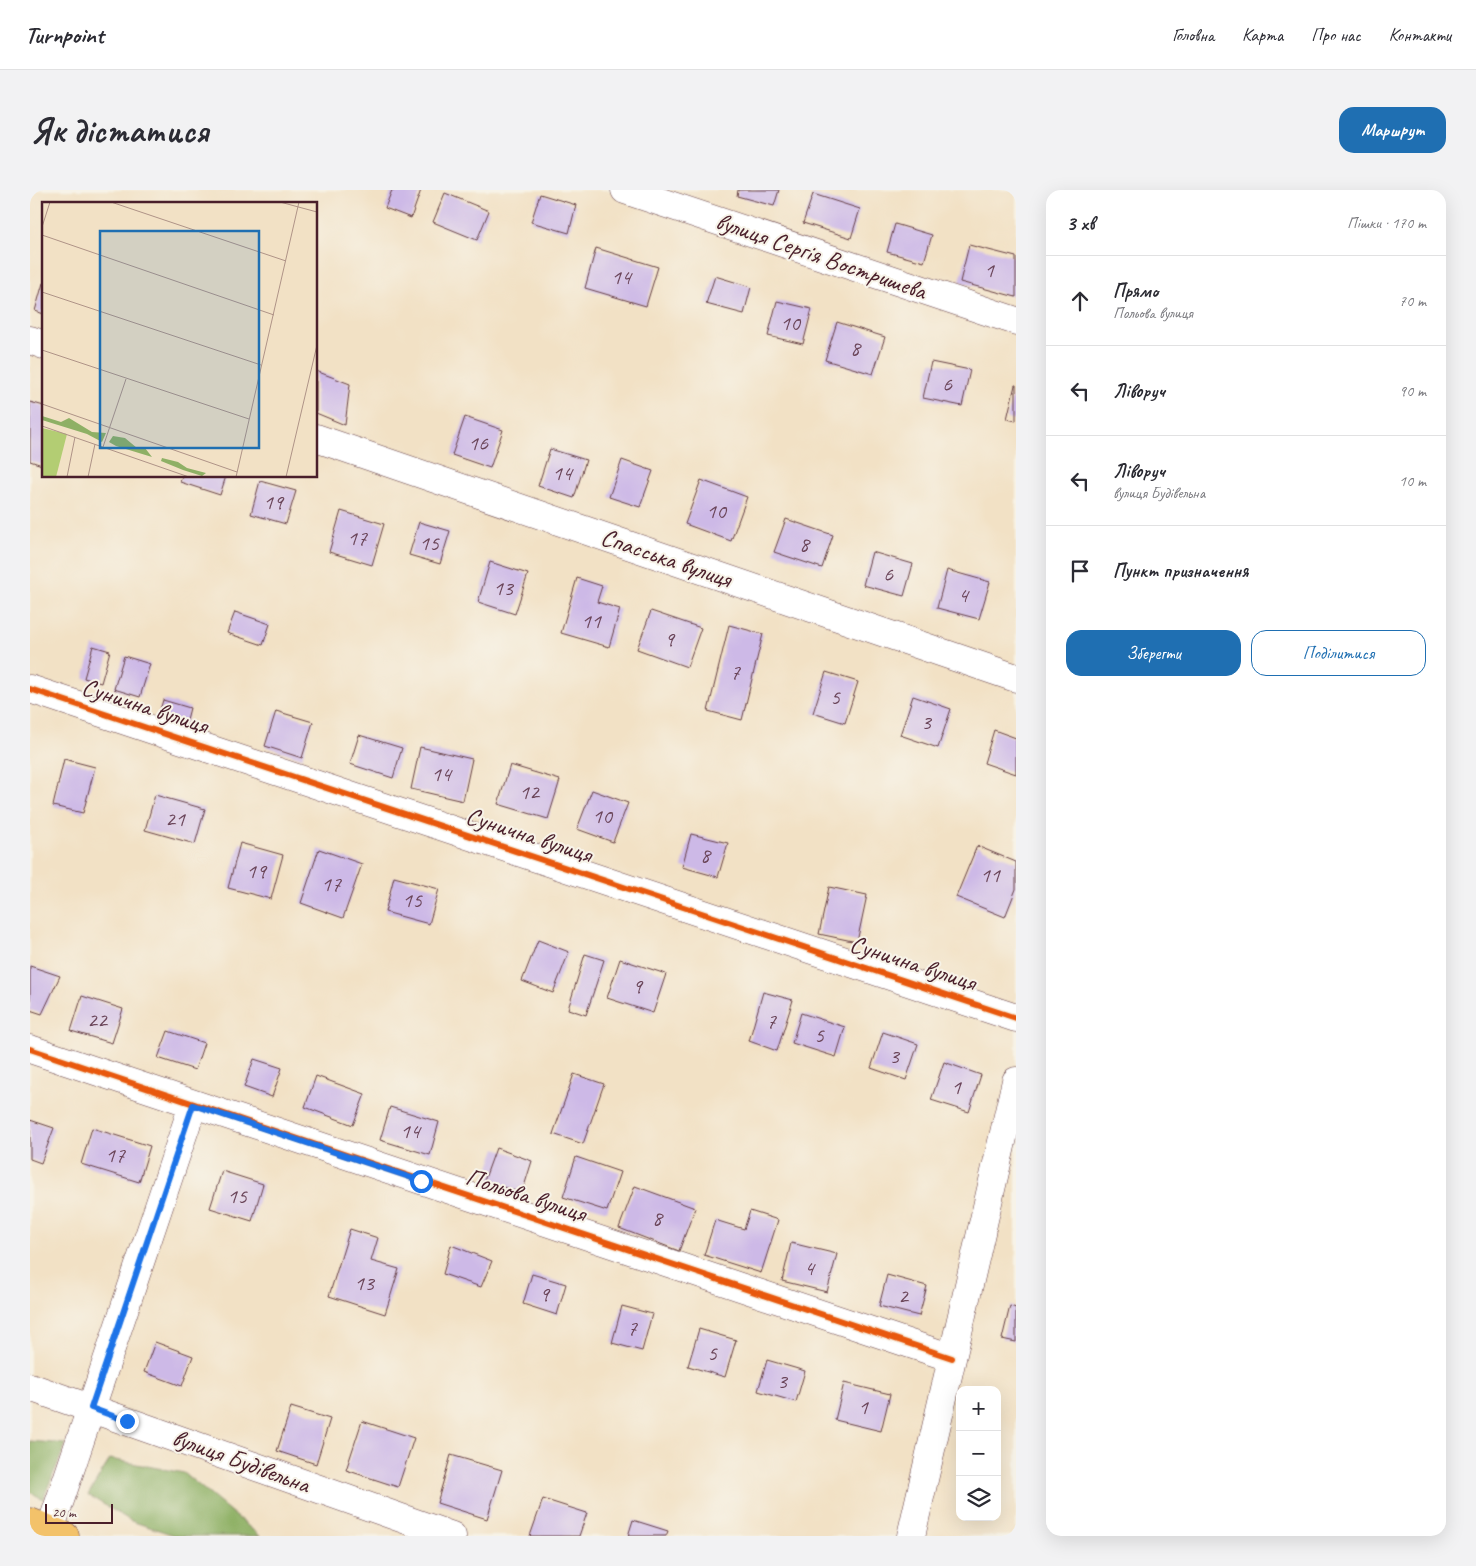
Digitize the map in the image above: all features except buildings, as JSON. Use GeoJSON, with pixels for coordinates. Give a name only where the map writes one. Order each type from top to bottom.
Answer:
{"type":"FeatureCollection","features":[{"type":"Feature","properties":{"kind":"street","name":"вулиця Сергія Востришева"},"geometry":{"type":"LineString","coordinates":[[625,190],[1016,321]]}},
{"type":"Feature","properties":{"kind":"street"},"geometry":{"type":"LineString","coordinates":[[30,340],[42,344]]}},
{"type":"Feature","properties":{"kind":"street","name":"Спасська вулиця"},"geometry":{"type":"LineString","coordinates":[[318,439],[1016,678]]}},
{"type":"Feature","properties":{"kind":"street","name":"Сунична вулиця"},"geometry":{"type":"LineString","coordinates":[[30,689],[1016,1018]]}},
{"type":"Feature","properties":{"kind":"street","name":"Польова вулиця"},"geometry":{"type":"LineString","coordinates":[[30,1049],[952,1358]]}},
{"type":"Feature","properties":{"kind":"street"},"geometry":{"type":"LineString","coordinates":[[911,1536],[1016,1081]]}},
{"type":"Feature","properties":{"kind":"street"},"geometry":{"type":"LineString","coordinates":[[48,1530],[193,1105]]}},
{"type":"Feature","properties":{"kind":"street","name":"вулиця Будівельна"},"geometry":{"type":"LineString","coordinates":[[30,1387],[452,1536]]}},
{"type":"Feature","properties":{"kind":"green space"},"geometry":{"type":"Polygon","coordinates":[[[30,1441],[66,1444],[43,1499],[30,1492],[30,1441]]]}},
{"type":"Feature","properties":{"kind":"green space"},"geometry":{"type":"Polygon","coordinates":[[[110,1459],[184,1473],[260,1536],[177,1536],[131,1521],[88,1495],[110,1459]]]}},
{"type":"Feature","properties":{"kind":"cycle path"},"geometry":{"type":"LineString","coordinates":[[30,689],[1016,1018]]}},
{"type":"Feature","properties":{"kind":"cycle path"},"geometry":{"type":"LineString","coordinates":[[30,1049],[952,1358]]}},
{"type":"Feature","properties":{"kind":"route"},"geometry":{"type":"LineString","coordinates":[[127,1421],[91,1408],[193,1105],[421,1181]]}}]}
